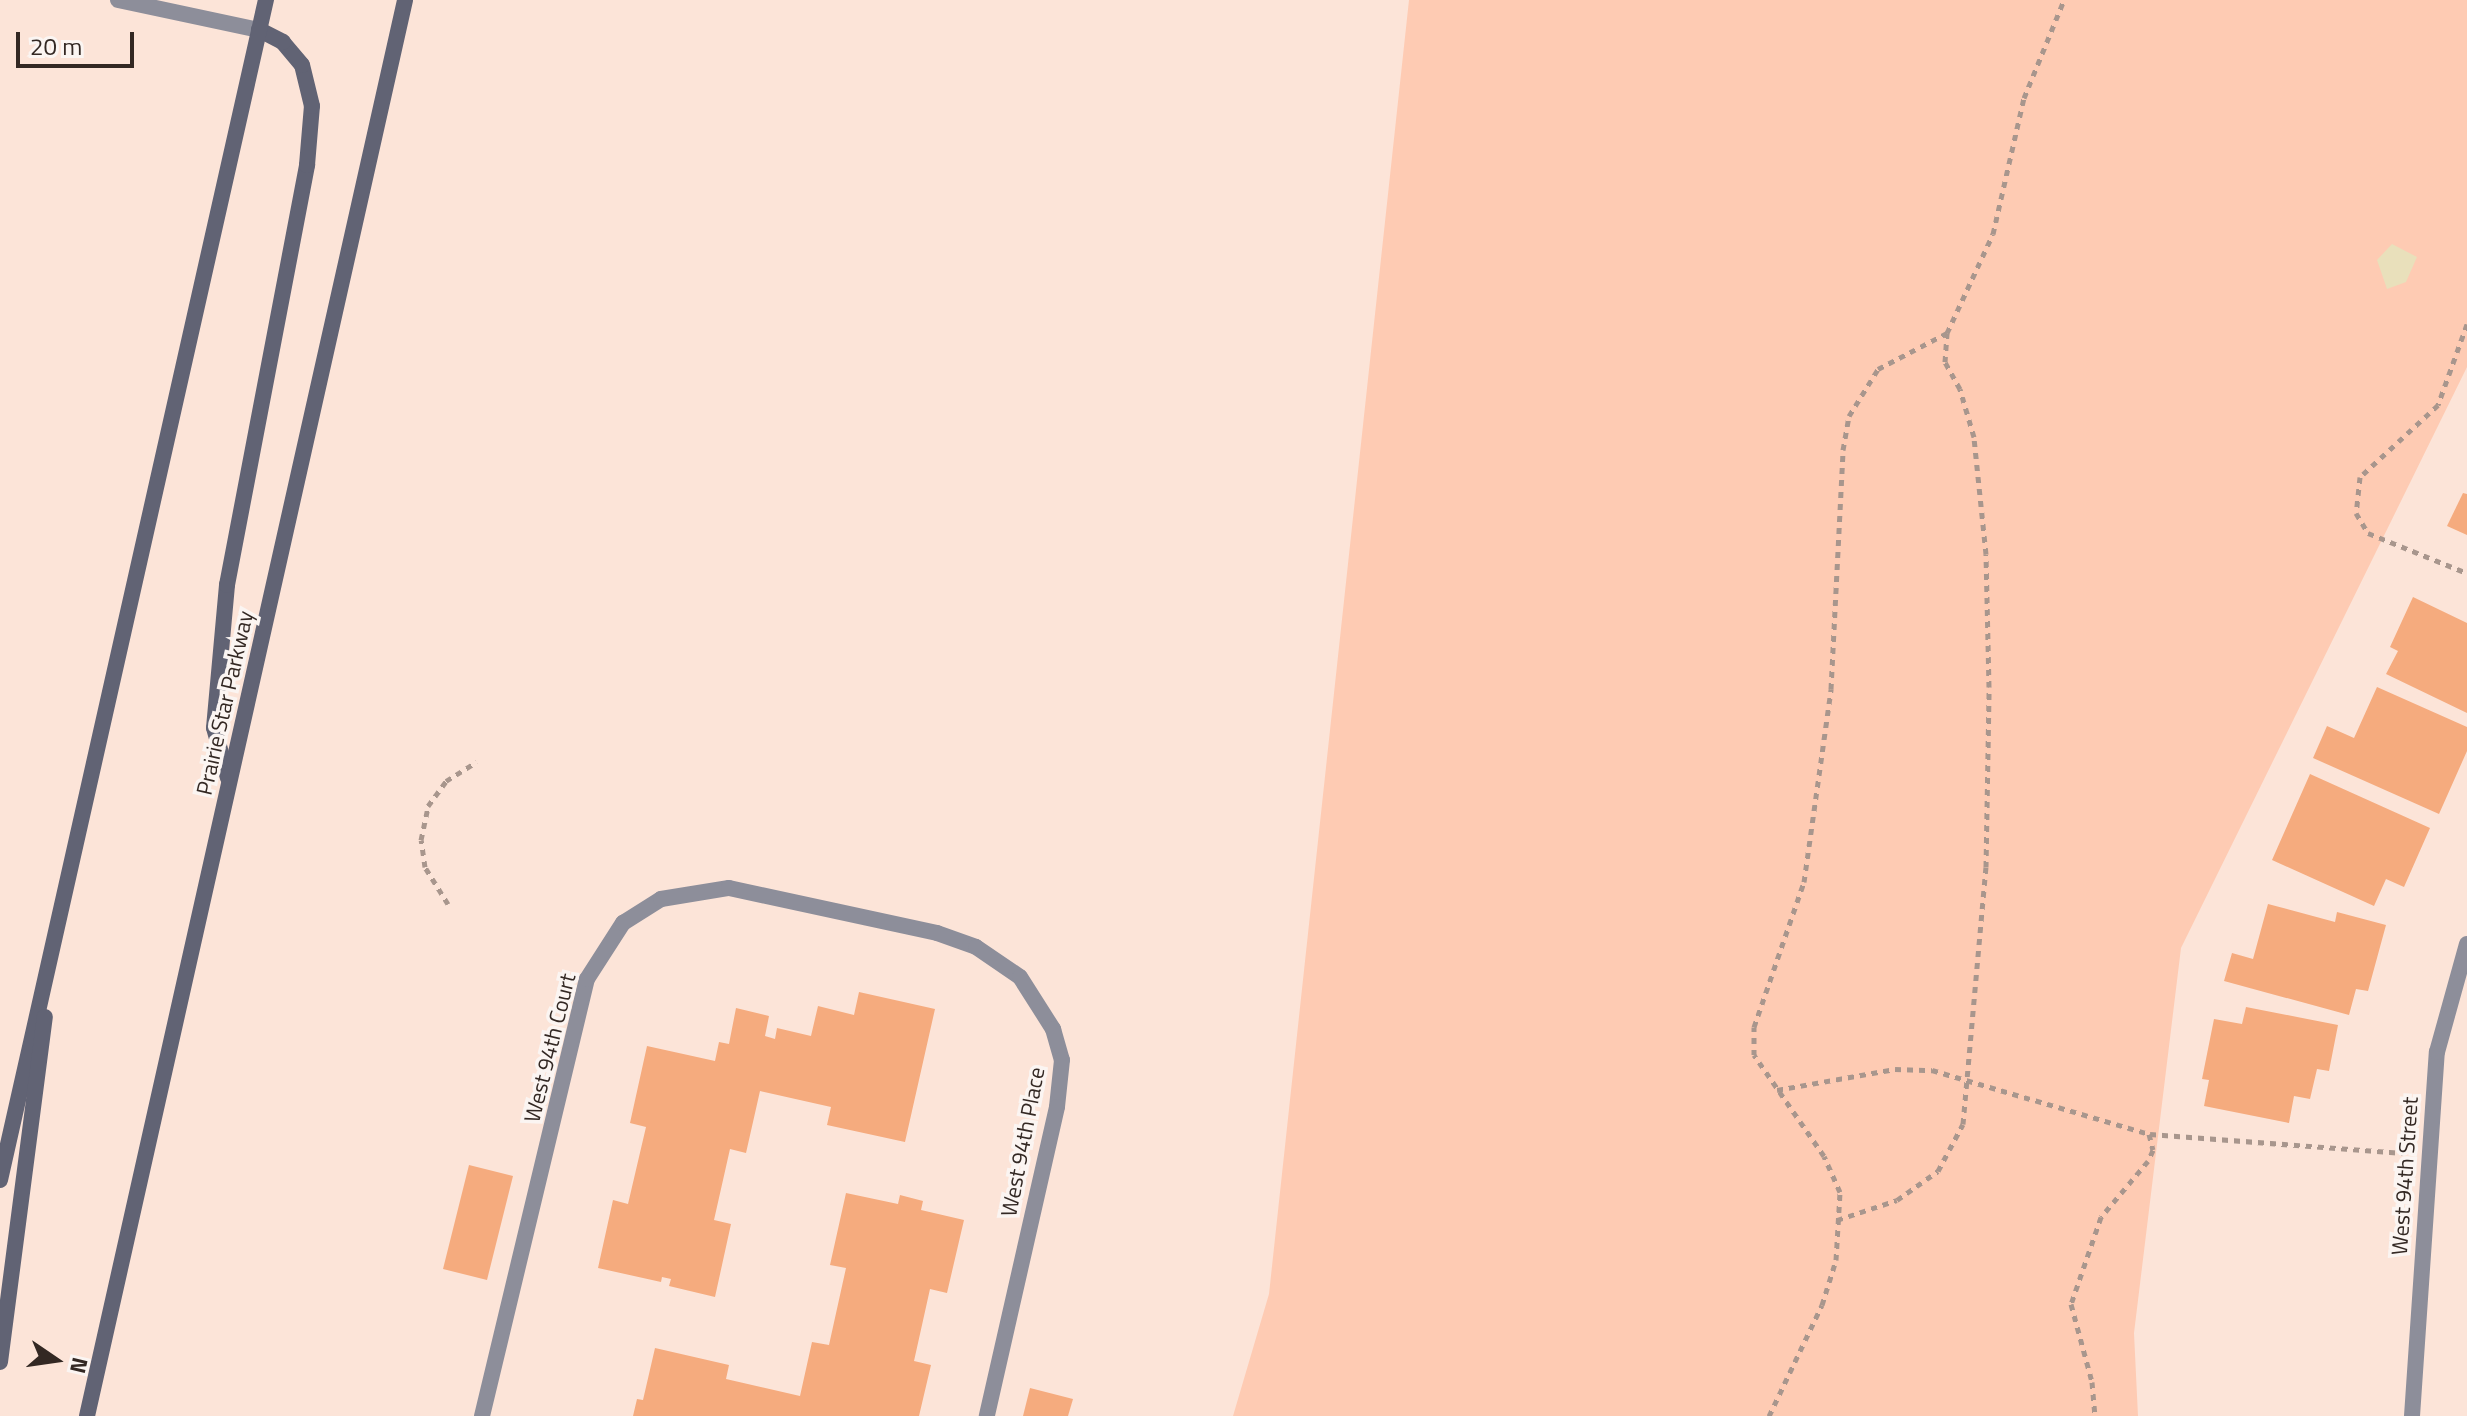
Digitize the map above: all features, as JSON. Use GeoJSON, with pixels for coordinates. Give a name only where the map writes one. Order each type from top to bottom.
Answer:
{"type":"FeatureCollection","features":[{"type":"Feature","properties":{"kind":"main road"},"geometry":{"type":"LineString","coordinates":[[0,1180],[266,0]]}},
{"type":"Feature","properties":{"kind":"main road","name":"Prairie Star Parkway"},"geometry":{"type":"LineString","coordinates":[[87,1416],[405,0]]}},
{"type":"Feature","properties":{"kind":"main road"},"geometry":{"type":"LineString","coordinates":[[229,783],[214,728],[227,585],[307,165],[312,106],[302,65],[283,42],[259,30]]}},
{"type":"Feature","properties":{"kind":"main road"},"geometry":{"type":"LineString","coordinates":[[0,1362],[60,905]]}},
{"type":"Feature","properties":{"kind":"street"},"geometry":{"type":"LineString","coordinates":[[118,0],[259,30]]}},
{"type":"Feature","properties":{"kind":"street","name":"West 94th Court"},"geometry":{"type":"LineString","coordinates":[[482,1416],[587,979],[623,923],[661,899],[729,888],[937,933]]}},
{"type":"Feature","properties":{"kind":"street","name":"West 94th Place"},"geometry":{"type":"LineString","coordinates":[[937,933],[976,947],[1020,977],[1053,1029],[1062,1060],[1057,1107],[987,1416]]}},
{"type":"Feature","properties":{"kind":"street","name":"West 94th Street"},"geometry":{"type":"LineString","coordinates":[[2412,1416],[2437,1052],[2467,944]]}},
{"type":"Feature","properties":{"kind":"path"},"geometry":{"type":"LineString","coordinates":[[1837,1220],[1897,1200],[1938,1171],[1963,1124],[1986,867],[1987,583],[1974,437],[1960,389],[1945,362],[1947,333],[1993,234],[2016,124],[2064,0]]}},
{"type":"Feature","properties":{"kind":"path"},"geometry":{"type":"LineString","coordinates":[[2467,324],[2438,405],[2360,477],[2356,513],[2368,533],[2467,573]]}},
{"type":"Feature","properties":{"kind":"path"},"geometry":{"type":"LineString","coordinates":[[1769,1416],[1822,1305],[1836,1260],[1840,1192],[1824,1156],[1754,1055],[1754,1027],[1804,882],[1831,689],[1849,416],[1878,369],[1947,333]]}},
{"type":"Feature","properties":{"kind":"path"},"geometry":{"type":"LineString","coordinates":[[448,904],[425,867],[421,840],[426,818],[446,781],[477,762]]}},
{"type":"Feature","properties":{"kind":"path"},"geometry":{"type":"LineString","coordinates":[[1777,1090],[1895,1069],[1967,1077],[2149,1134],[2428,1155]]}},
{"type":"Feature","properties":{"kind":"path"},"geometry":{"type":"LineString","coordinates":[[2095,1416],[2092,1382],[2071,1304],[2101,1217],[2148,1161],[2153,1150],[2149,1134]]}},
{"type":"Feature","properties":{"kind":"shaded area"},"geometry":{"type":"Polygon","coordinates":[[[1409,0],[2467,0],[2467,367],[2181,948],[2134,1333],[2138,1416],[1233,1416],[1269,1294],[1409,0]]]}},
{"type":"Feature","properties":{"kind":"sand"},"geometry":{"type":"Polygon","coordinates":[[[2392,244],[2417,257],[2406,282],[2387,289],[2377,260],[2392,244]]]}},
{"type":"Feature","properties":{"kind":"building"},"geometry":{"type":"Polygon","coordinates":[[[2463,493],[2467,494],[2467,535],[2447,526],[2463,493]]]}},
{"type":"Feature","properties":{"kind":"building"},"geometry":{"type":"Polygon","coordinates":[[[2413,597],[2467,623],[2467,713],[2386,674],[2398,651],[2390,647],[2413,597]]]}},
{"type":"Feature","properties":{"kind":"building"},"geometry":{"type":"Polygon","coordinates":[[[2377,687],[2467,727],[2467,751],[2439,814],[2313,758],[2327,726],[2354,738],[2377,687]]]}},
{"type":"Feature","properties":{"kind":"building"},"geometry":{"type":"Polygon","coordinates":[[[2310,774],[2430,828],[2404,887],[2386,879],[2374,906],[2272,860],[2310,774]]]}},
{"type":"Feature","properties":{"kind":"building"},"geometry":{"type":"Polygon","coordinates":[[[2268,904],[2335,922],[2337,912],[2386,925],[2368,991],[2356,989],[2349,1015],[2224,981],[2232,953],[2253,959],[2268,904]]]}},
{"type":"Feature","properties":{"kind":"building"},"geometry":{"type":"Polygon","coordinates":[[[859,992],[935,1009],[905,1142],[827,1125],[831,1107],[760,1091],[746,1153],[730,1149],[714,1220],[731,1224],[715,1297],[669,1286],[671,1279],[662,1277],[661,1282],[598,1268],[613,1200],[628,1204],[646,1127],[630,1123],[647,1046],[715,1061],[719,1042],[729,1044],[736,1008],[769,1016],[765,1036],[775,1039],[777,1028],[811,1036],[818,1006],[854,1015],[859,992]]]}},
{"type":"Feature","properties":{"kind":"building"},"geometry":{"type":"Polygon","coordinates":[[[2246,1007],[2338,1025],[2329,1071],[2317,1069],[2310,1099],[2294,1096],[2289,1123],[2204,1106],[2209,1080],[2202,1079],[2214,1019],[2242,1024],[2246,1007]]]}},
{"type":"Feature","properties":{"kind":"building"},"geometry":{"type":"Polygon","coordinates":[[[469,1165],[513,1176],[487,1280],[443,1269],[469,1165]]]}},
{"type":"Feature","properties":{"kind":"building"},"geometry":{"type":"Polygon","coordinates":[[[846,1193],[898,1204],[900,1195],[923,1201],[921,1210],[964,1220],[947,1293],[930,1289],[914,1361],[931,1365],[919,1416],[633,1416],[637,1399],[643,1400],[655,1348],[729,1365],[726,1379],[800,1396],[812,1342],[829,1345],[846,1268],[830,1265],[846,1193]]]}},
{"type":"Feature","properties":{"kind":"building"},"geometry":{"type":"Polygon","coordinates":[[[1030,1388],[1073,1399],[1068,1416],[1023,1416],[1030,1388]]]}}]}
